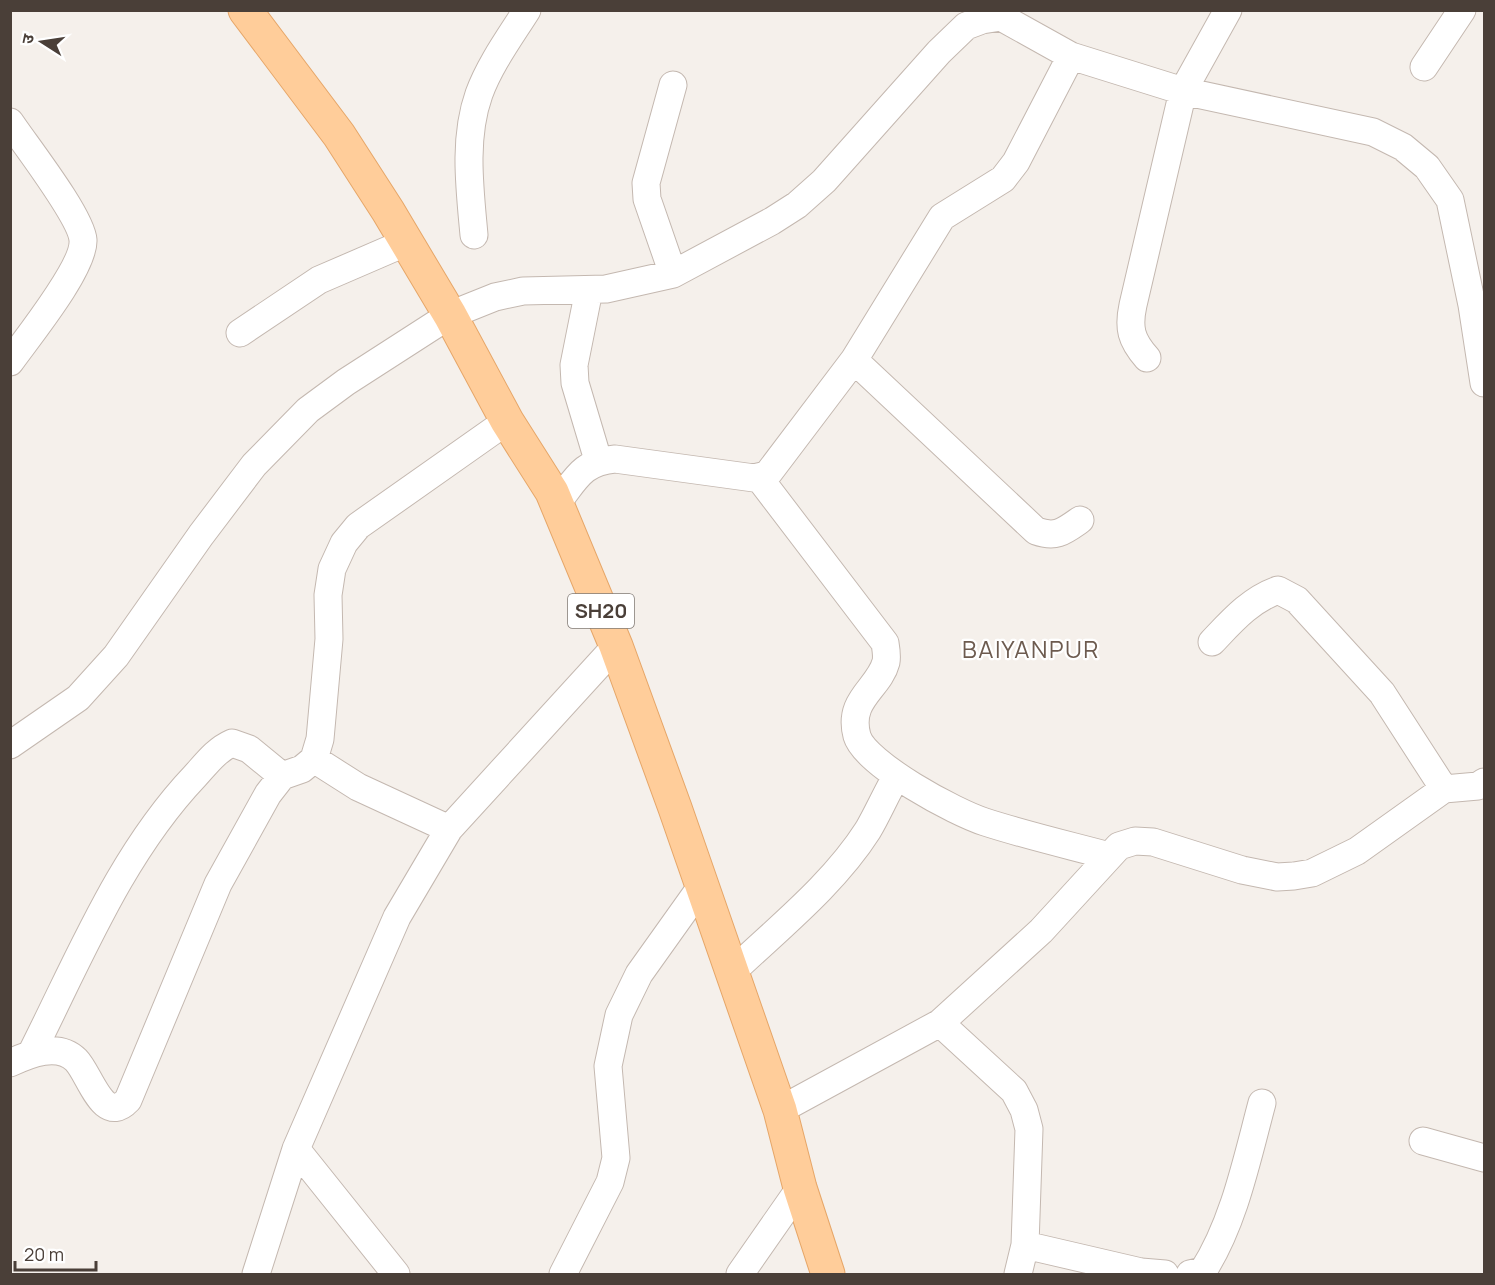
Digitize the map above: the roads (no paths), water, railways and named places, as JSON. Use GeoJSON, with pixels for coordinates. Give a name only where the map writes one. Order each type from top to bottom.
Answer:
{"type":"FeatureCollection","features":[{"type":"Feature","properties":{"kind":"main road","name":"SH20"},"geometry":{"type":"LineString","coordinates":[[245,10],[339,135],[407,242],[450,315],[507,421],[557,503],[616,646],[780,1110],[800,1188],[828,1275]]}},
{"type":"Feature","properties":{"kind":"street"},"geometry":{"type":"LineString","coordinates":[[474,236],[469,172],[471,132],[478,96],[490,69],[527,10]]}},
{"type":"Feature","properties":{"kind":"street"},"geometry":{"type":"LineString","coordinates":[[1147,358],[1130,336],[1129,322],[1183,91],[1228,10]]}},
{"type":"Feature","properties":{"kind":"street"},"geometry":{"type":"LineString","coordinates":[[1424,67],[1462,10]]}},
{"type":"Feature","properties":{"kind":"street"},"geometry":{"type":"LineString","coordinates":[[10,745],[78,698],[116,656],[201,535],[280,436],[308,410],[345,382],[450,315],[495,297],[523,291],[606,290],[673,274],[797,205],[825,181],[892,103],[966,26],[999,14],[1071,56],[1183,91],[1373,132],[1403,147],[1426,167],[1450,200],[1485,383]]}},
{"type":"Feature","properties":{"kind":"street"},"geometry":{"type":"LineString","coordinates":[[557,503],[584,468],[598,460],[615,459],[760,479],[773,470],[854,360],[942,217],[956,207],[990,190],[1004,179],[1016,162],[1071,56]]}},
{"type":"Feature","properties":{"kind":"street"},"geometry":{"type":"LineString","coordinates":[[673,85],[646,183],[647,199],[673,274]]}},
{"type":"Feature","properties":{"kind":"street"},"geometry":{"type":"LineString","coordinates":[[10,122],[75,219],[83,240],[78,263],[10,362]]}},
{"type":"Feature","properties":{"kind":"street"},"geometry":{"type":"LineString","coordinates":[[240,333],[319,280],[407,242]]}},
{"type":"Feature","properties":{"kind":"street"},"geometry":{"type":"LineString","coordinates":[[590,290],[574,365],[575,384],[598,460]]}},
{"type":"Feature","properties":{"kind":"street"},"geometry":{"type":"LineString","coordinates":[[854,360],[1036,531],[1049,536],[1064,531],[1080,520]]}},
{"type":"Feature","properties":{"kind":"street"},"geometry":{"type":"LineString","coordinates":[[21,1058],[54,1051],[76,1060],[102,1101],[107,1105],[114,1108],[122,1107],[128,1100],[203,915],[263,804],[282,776],[302,769],[314,759],[320,739],[329,639],[327,595],[332,569],[344,543],[358,526],[507,421]]}},
{"type":"Feature","properties":{"kind":"street"},"geometry":{"type":"LineString","coordinates":[[760,479],[885,644],[886,661],[877,680],[862,696],[855,718],[857,737],[867,752],[896,777],[982,821],[1109,856]]}},
{"type":"Feature","properties":{"kind":"street"},"geometry":{"type":"LineString","coordinates":[[1212,642],[1238,614],[1262,595],[1278,590],[1297,600],[1382,693],[1444,789]]}},
{"type":"Feature","properties":{"kind":"street"},"geometry":{"type":"LineString","coordinates":[[256,1275],[296,1149],[397,917],[448,829],[616,646]]}},
{"type":"Feature","properties":{"kind":"street"},"geometry":{"type":"LineString","coordinates":[[21,1058],[141,842],[167,805],[217,752],[232,743],[249,749],[282,776]]}},
{"type":"Feature","properties":{"kind":"street"},"geometry":{"type":"LineString","coordinates":[[314,759],[358,787],[448,829]]}},
{"type":"Feature","properties":{"kind":"street"},"geometry":{"type":"LineString","coordinates":[[731,973],[808,899],[846,858],[867,830],[896,777]]}},
{"type":"Feature","properties":{"kind":"street"},"geometry":{"type":"LineString","coordinates":[[780,1110],[940,1023],[1041,931],[1119,846],[1135,841],[1154,843],[1242,870],[1276,877],[1294,876],[1312,873],[1356,851],[1444,789],[1482,788]]}},
{"type":"Feature","properties":{"kind":"street"},"geometry":{"type":"LineString","coordinates":[[562,1275],[610,1182],[616,1158],[608,1066],[619,1015],[639,974],[701,887]]}},
{"type":"Feature","properties":{"kind":"street"},"geometry":{"type":"LineString","coordinates":[[940,1023],[1014,1091],[1024,1110],[1029,1129],[1025,1245],[1018,1275]]}},
{"type":"Feature","properties":{"kind":"street"},"geometry":{"type":"LineString","coordinates":[[1190,1275],[1203,1271],[1215,1253],[1242,1175],[1262,1103]]}},
{"type":"Feature","properties":{"kind":"street"},"geometry":{"type":"LineString","coordinates":[[1423,1141],[1485,1158]]}},
{"type":"Feature","properties":{"kind":"street"},"geometry":{"type":"LineString","coordinates":[[296,1149],[396,1275]]}},
{"type":"Feature","properties":{"kind":"street"},"geometry":{"type":"LineString","coordinates":[[740,1275],[800,1188]]}},
{"type":"Feature","properties":{"kind":"street"},"geometry":{"type":"LineString","coordinates":[[1025,1245],[1141,1272],[1165,1275]]}},
{"type":"Feature","properties":{"kind":"district","name":"BAIYANPUR"},"geometry":{"type":"Point","coordinates":[1031,650]}}]}
